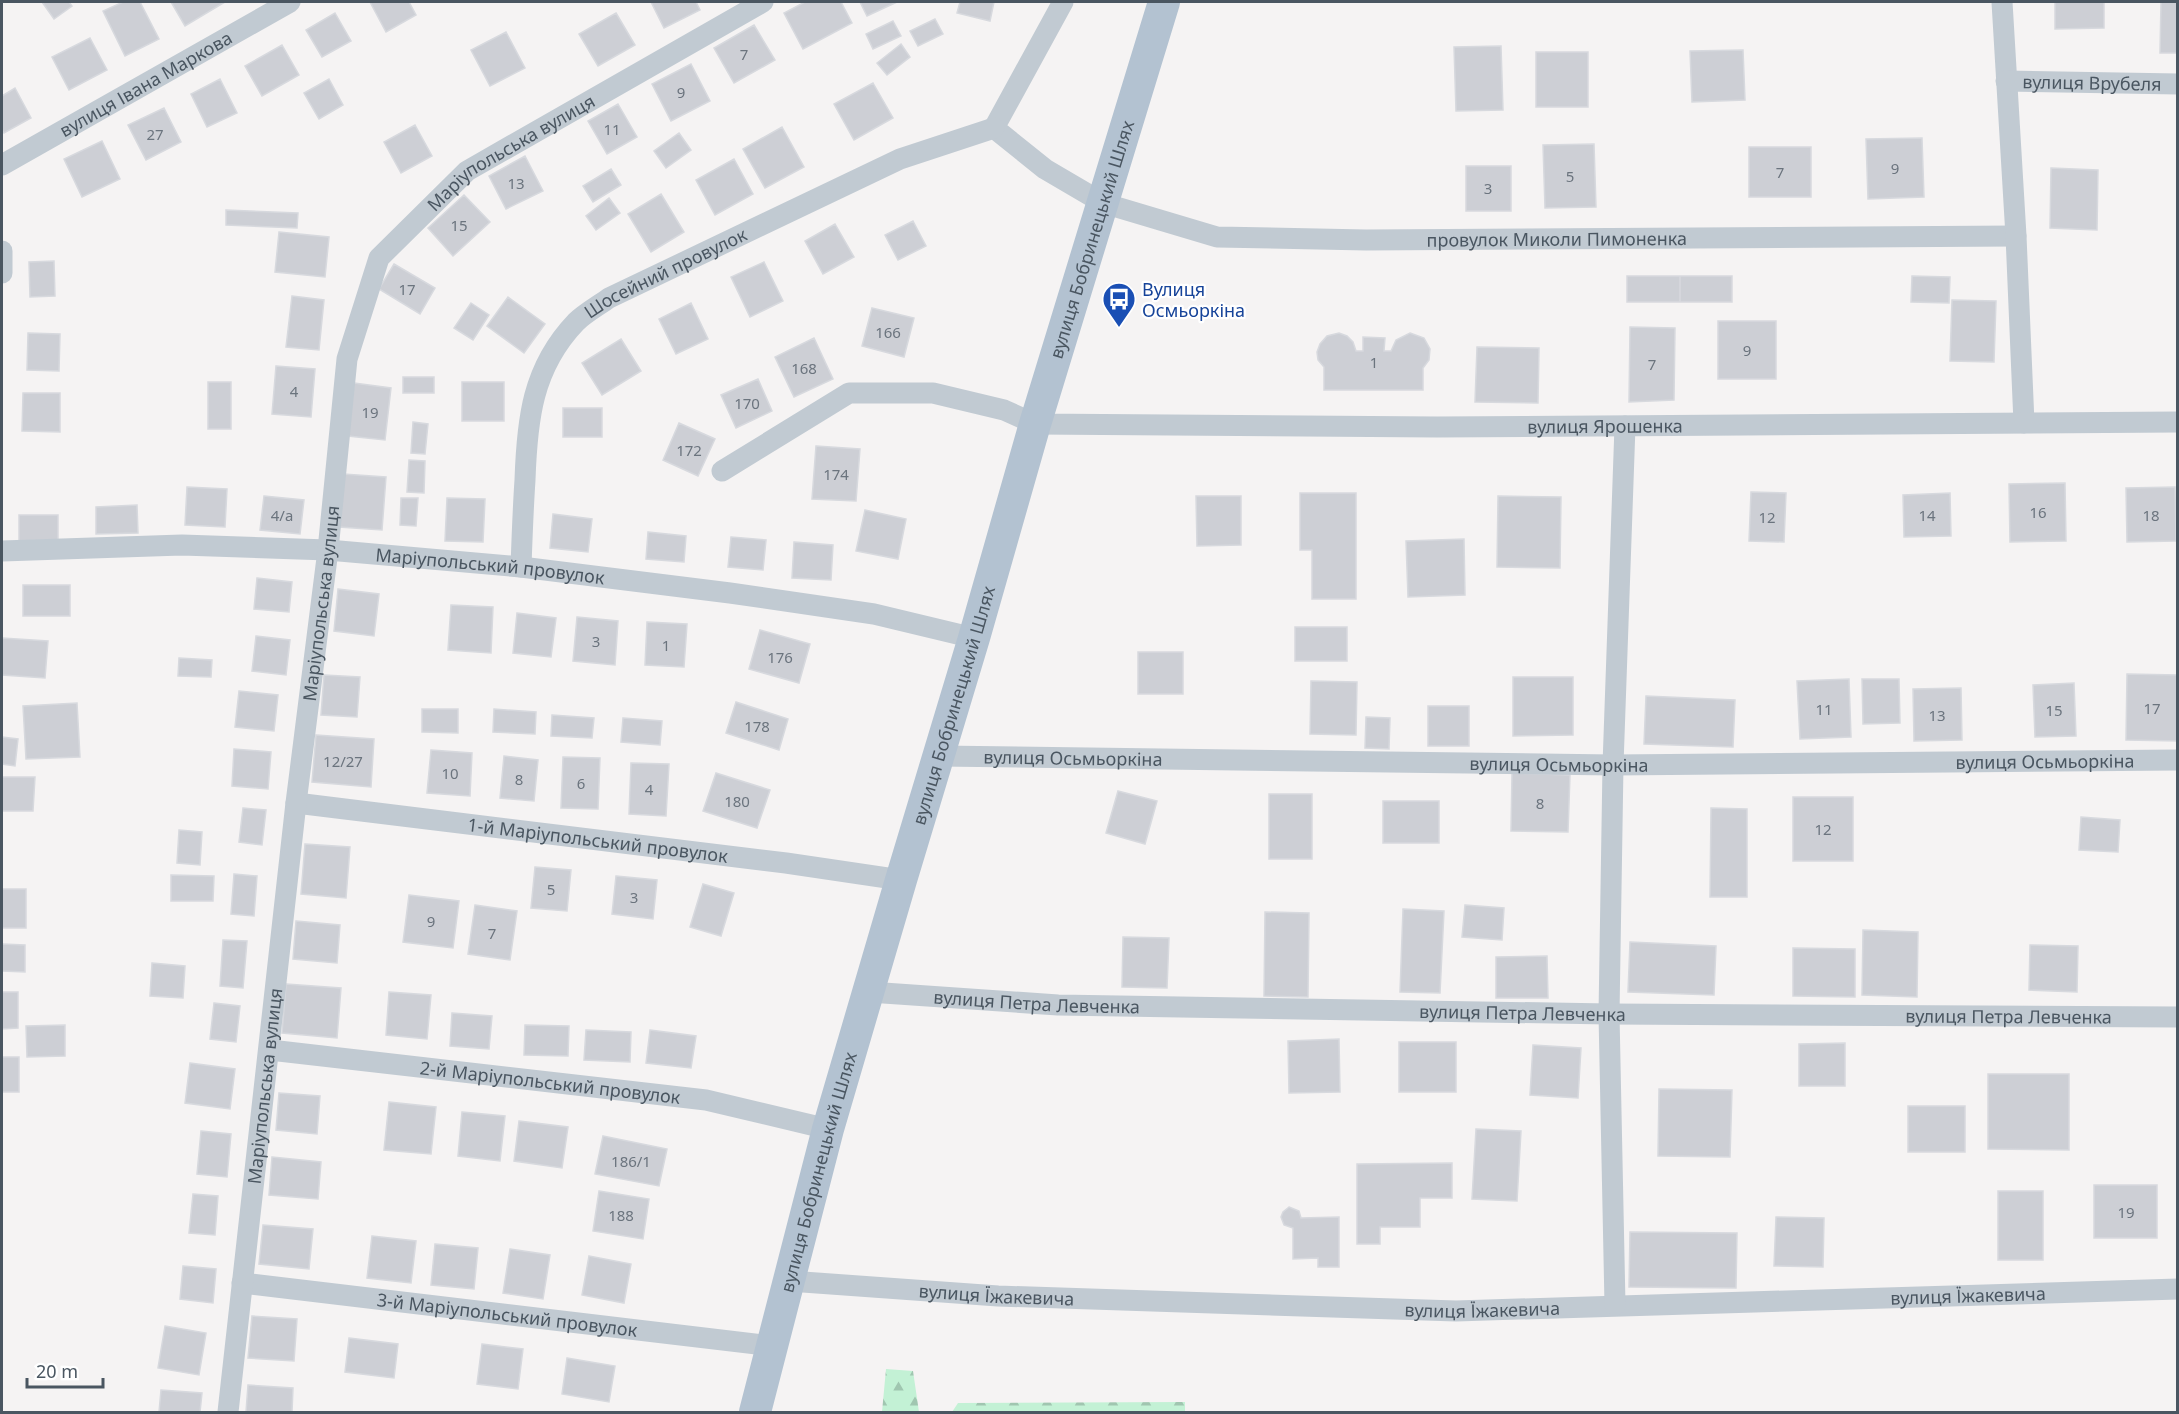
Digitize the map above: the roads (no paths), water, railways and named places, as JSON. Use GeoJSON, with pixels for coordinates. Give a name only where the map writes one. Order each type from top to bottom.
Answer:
{"type":"FeatureCollection","features":[{"type":"Feature","properties":{"kind":"main road","name":"вулиця Бобринецький Шлях"},"geometry":{"type":"LineString","coordinates":[[755,1413],[828,1129],[900,880],[974,638],[1035,424],[1164,2]]}},
{"type":"Feature","properties":{"kind":"street","name":"вулиця Івана Маркова"},"geometry":{"type":"LineString","coordinates":[[2,165],[290,2]]}},
{"type":"Feature","properties":{"kind":"street","name":"Маріупольська вулиця"},"geometry":{"type":"LineString","coordinates":[[228,1413],[296,803],[328,550],[347,359],[379,258],[467,171],[763,2]]}},
{"type":"Feature","properties":{"kind":"street"},"geometry":{"type":"LineString","coordinates":[[994,128],[1063,2]]}},
{"type":"Feature","properties":{"kind":"street"},"geometry":{"type":"LineString","coordinates":[[2002,2],[2024,423]]}},
{"type":"Feature","properties":{"kind":"street","name":"вулиця Врубеля"},"geometry":{"type":"LineString","coordinates":[[2006,81],[2178,84]]}},
{"type":"Feature","properties":{"kind":"street","name":"провулок Миколи Пимоненка"},"geometry":{"type":"LineString","coordinates":[[994,128],[1045,169],[1103,203],[1217,237],[1377,240],[2016,236]]}},
{"type":"Feature","properties":{"kind":"street","name":"Шосейний провулок"},"geometry":{"type":"LineString","coordinates":[[521,567],[527,430],[533,396],[544,367],[559,342],[577,320],[609,298],[900,159],[994,128]]}},
{"type":"Feature","properties":{"kind":"street"},"geometry":{"type":"LineString","coordinates":[[2,250],[2,273]]}},
{"type":"Feature","properties":{"kind":"street"},"geometry":{"type":"LineString","coordinates":[[722,471],[849,393],[933,393],[1004,410],[1035,424]]}},
{"type":"Feature","properties":{"kind":"street","name":"вулиця Ярошенка"},"geometry":{"type":"LineString","coordinates":[[1035,424],[1437,427],[2178,422]]}},
{"type":"Feature","properties":{"kind":"street"},"geometry":{"type":"LineString","coordinates":[[1616,1305],[1609,1014],[1613,765],[1625,426]]}},
{"type":"Feature","properties":{"kind":"street","name":"Маріупольський провулок"},"geometry":{"type":"LineString","coordinates":[[2,551],[182,545],[328,550],[521,567],[730,593],[874,614],[974,638]]}},
{"type":"Feature","properties":{"kind":"street","name":"вулиця Осьмьоркіна"},"geometry":{"type":"LineString","coordinates":[[939,756],[1613,765],[2178,760]]}},
{"type":"Feature","properties":{"kind":"street","name":"1-й Маріупольський провулок"},"geometry":{"type":"LineString","coordinates":[[296,803],[786,863],[900,880]]}},
{"type":"Feature","properties":{"kind":"street","name":"вулиця Петра Левченка"},"geometry":{"type":"LineString","coordinates":[[869,993],[1058,1005],[1609,1014],[2178,1017]]}},
{"type":"Feature","properties":{"kind":"street","name":"2-й Маріупольський провулок"},"geometry":{"type":"LineString","coordinates":[[270,1050],[706,1100],[828,1129]]}},
{"type":"Feature","properties":{"kind":"street","name":"вулиця Їжакевича"},"geometry":{"type":"LineString","coordinates":[[789,1281],[998,1296],[1444,1310],[2178,1289]]}},
{"type":"Feature","properties":{"kind":"street","name":"3-й Маріупольський провулок"},"geometry":{"type":"LineString","coordinates":[[242,1283],[772,1346]]}},
{"type":"Feature","properties":{"kind":"place","name":"Вулиця Осмьоркіна"},"geometry":{"type":"Point","coordinates":[1119,328]}}]}
